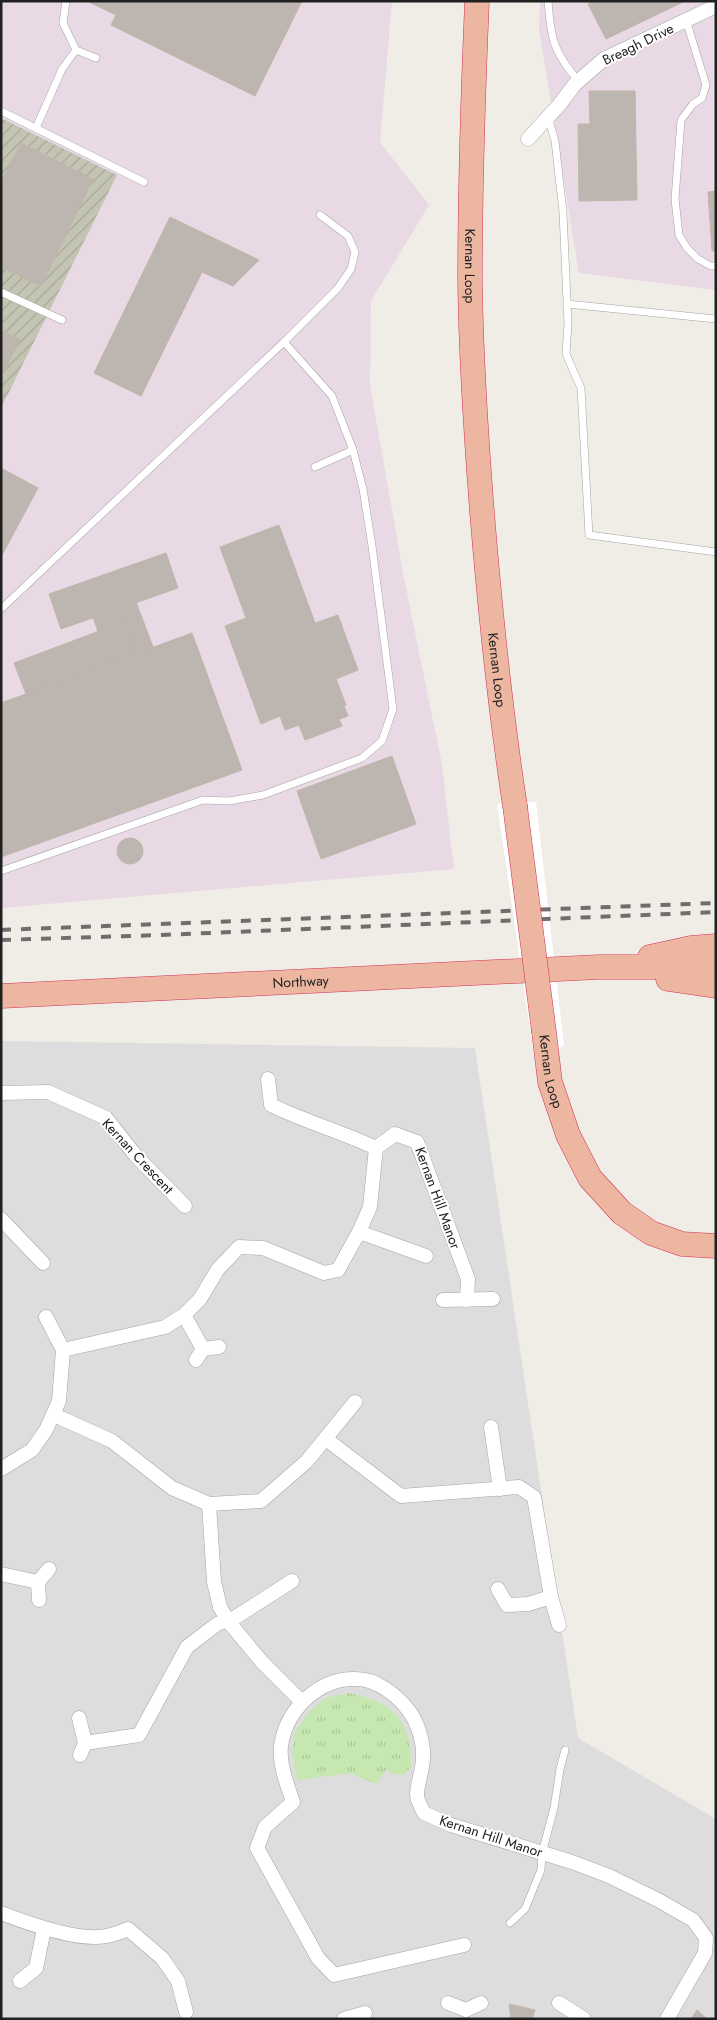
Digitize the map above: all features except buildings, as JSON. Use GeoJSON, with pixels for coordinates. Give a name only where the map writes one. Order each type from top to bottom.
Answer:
{"type":"FeatureCollection","features":[{"type":"Feature","properties":{"kind":"highway","name":"Kernan Loop"},"geometry":{"type":"LineString","coordinates":[[477,1],[471,142],[470,283],[476,433],[487,579],[505,744],[515,806],[550,1082],[568,1135],[590,1178],[622,1213],[651,1233],[682,1244],[716,1246]]}},
{"type":"Feature","properties":{"kind":"highway","name":"Northway"},"geometry":{"type":"LineString","coordinates":[[599,967],[691,948],[716,946]]}},
{"type":"Feature","properties":{"kind":"highway"},"geometry":{"type":"LineString","coordinates":[[652,956],[716,958]]}},
{"type":"Feature","properties":{"kind":"highway","name":"Northway"},"geometry":{"type":"LineString","coordinates":[[1,996],[599,967],[716,967]]}},
{"type":"Feature","properties":{"kind":"highway"},"geometry":{"type":"LineString","coordinates":[[599,967],[716,986]]}},
{"type":"Feature","properties":{"kind":"street","name":"Breagh Drive"},"geometry":{"type":"LineString","coordinates":[[528,139],[578,81],[604,59],[716,6]]}},
{"type":"Feature","properties":{"kind":"street"},"geometry":{"type":"LineString","coordinates":[[63,1350],[165,1327],[184,1315],[200,1299],[218,1269],[238,1247],[263,1248],[324,1272],[338,1270],[359,1232],[370,1207],[376,1148],[350,1136],[296,1117],[271,1105],[268,1079]]}},
{"type":"Feature","properties":{"kind":"street","name":"Kernan Crescent"},"geometry":{"type":"LineString","coordinates":[[1,1093],[48,1092],[106,1118],[136,1156],[185,1206]]}},
{"type":"Feature","properties":{"kind":"street","name":"Kernan Hill Manor"},"geometry":{"type":"LineString","coordinates":[[376,1148],[395,1134],[417,1142],[468,1279],[467,1300]]}},
{"type":"Feature","properties":{"kind":"street"},"geometry":{"type":"LineString","coordinates":[[1,1219],[43,1263]]}},
{"type":"Feature","properties":{"kind":"street"},"geometry":{"type":"LineString","coordinates":[[359,1232],[426,1256]]}},
{"type":"Feature","properties":{"kind":"street"},"geometry":{"type":"LineString","coordinates":[[443,1300],[493,1299]]}},
{"type":"Feature","properties":{"kind":"street"},"geometry":{"type":"LineString","coordinates":[[184,1315],[200,1355],[219,1347]]}},
{"type":"Feature","properties":{"kind":"street"},"geometry":{"type":"LineString","coordinates":[[1,1469],[32,1450],[46,1430],[59,1401],[63,1350],[46,1317]]}},
{"type":"Feature","properties":{"kind":"street"},"geometry":{"type":"LineString","coordinates":[[54,1415],[112,1441],[172,1488],[209,1504],[261,1501],[307,1461],[355,1402]]}},
{"type":"Feature","properties":{"kind":"street"},"geometry":{"type":"LineString","coordinates":[[491,1427],[500,1489]]}},
{"type":"Feature","properties":{"kind":"street"},"geometry":{"type":"LineString","coordinates":[[326,1439],[401,1496],[519,1488],[534,1497],[550,1597],[559,1625]]}},
{"type":"Feature","properties":{"kind":"street"},"geometry":{"type":"LineString","coordinates":[[209,1504],[214,1582],[220,1607],[228,1620],[262,1662],[302,1702]]}},
{"type":"Feature","properties":{"kind":"street"},"geometry":{"type":"LineString","coordinates":[[39,1600],[38,1582],[50,1569]]}},
{"type":"Feature","properties":{"kind":"street"},"geometry":{"type":"LineString","coordinates":[[1,1574],[38,1582]]}},
{"type":"Feature","properties":{"kind":"street"},"geometry":{"type":"LineString","coordinates":[[80,1718],[83,1749],[139,1735],[187,1647],[217,1624],[236,1617],[292,1581]]}},
{"type":"Feature","properties":{"kind":"street"},"geometry":{"type":"LineString","coordinates":[[498,1589],[506,1605],[528,1604],[550,1597]]}},
{"type":"Feature","properties":{"kind":"street","name":"Kernan Hill Manor"},"geometry":{"type":"LineString","coordinates":[[464,1945],[334,1974],[318,1958],[258,1848],[266,1827],[293,1802],[284,1776],[281,1747],[289,1719],[302,1702],[316,1689],[334,1681],[357,1678],[377,1684],[394,1695],[410,1713],[421,1736],[424,1757],[417,1796],[424,1813],[451,1825],[609,1876],[693,1920],[711,1938],[705,1953],[666,2019]]}},
{"type":"Feature","properties":{"kind":"street"},"geometry":{"type":"LineString","coordinates":[[1,1913],[44,1929],[104,1937],[128,1929],[162,1958],[178,1980],[186,2012]]}},
{"type":"Feature","properties":{"kind":"street"},"geometry":{"type":"LineString","coordinates":[[20,1980],[36,1968],[44,1929]]}},
{"type":"Feature","properties":{"kind":"street"},"geometry":{"type":"LineString","coordinates":[[448,2003],[466,2014],[481,2003]]}},
{"type":"Feature","properties":{"kind":"street"},"geometry":{"type":"LineString","coordinates":[[559,2003],[584,2019]]}},
{"type":"Feature","properties":{"kind":"street"},"geometry":{"type":"LineString","coordinates":[[344,2019],[364,2013]]}},
{"type":"Feature","properties":{"kind":"lane"},"geometry":{"type":"LineString","coordinates":[[66,1],[63,23],[76,50],[96,58]]}},
{"type":"Feature","properties":{"kind":"lane"},"geometry":{"type":"LineString","coordinates":[[548,1],[552,38],[562,61],[578,81]]}},
{"type":"Feature","properties":{"kind":"lane"},"geometry":{"type":"LineString","coordinates":[[686,20],[706,84],[702,98],[693,104],[681,120],[674,199],[678,235],[698,259],[711,266],[716,266]]}},
{"type":"Feature","properties":{"kind":"lane"},"geometry":{"type":"LineString","coordinates":[[36,128],[62,69],[76,50]]}},
{"type":"Feature","properties":{"kind":"lane"},"geometry":{"type":"LineString","coordinates":[[1,110],[144,182]]}},
{"type":"Feature","properties":{"kind":"lane"},"geometry":{"type":"LineString","coordinates":[[548,117],[555,141],[563,212],[567,304],[566,354],[581,388],[589,535],[716,552]]}},
{"type":"Feature","properties":{"kind":"lane"},"geometry":{"type":"LineString","coordinates":[[1,609],[284,342],[338,288],[351,269],[355,252],[348,236],[320,215]]}},
{"type":"Feature","properties":{"kind":"lane"},"geometry":{"type":"LineString","coordinates":[[1,292],[62,320]]}},
{"type":"Feature","properties":{"kind":"lane"},"geometry":{"type":"LineString","coordinates":[[567,304],[716,319]]}},
{"type":"Feature","properties":{"kind":"lane"},"geometry":{"type":"LineString","coordinates":[[1,871],[203,800],[229,801],[264,795],[362,758],[382,741],[392,709],[363,489],[353,450],[332,396],[284,342]]}},
{"type":"Feature","properties":{"kind":"lane"},"geometry":{"type":"LineString","coordinates":[[315,467],[353,450]]}},
{"type":"Feature","properties":{"kind":"lane"},"geometry":{"type":"LineString","coordinates":[[510,1923],[525,1909],[541,1870],[542,1853],[554,1808],[565,1750]]}},
{"type":"Feature","properties":{"kind":"shaded area"},"geometry":{"type":"Polygon","coordinates":[[[1,1],[392,1],[380,142],[429,205],[371,301],[370,385],[403,573],[442,765],[454,869],[1,908],[1,1]]]}},
{"type":"Feature","properties":{"kind":"shaded area"},"geometry":{"type":"Polygon","coordinates":[[[540,1],[716,1],[716,290],[579,273],[539,30],[540,1]]]}},
{"type":"Feature","properties":{"kind":"shaded area"},"geometry":{"type":"Polygon","coordinates":[[[3,119],[117,175],[1,408],[1,121],[3,119]]]}},
{"type":"Feature","properties":{"kind":"shaded area"},"geometry":{"type":"Polygon","coordinates":[[[1,1041],[475,1048],[578,1738],[716,1819],[716,2019],[1,2019],[1,1041]]]}},
{"type":"Feature","properties":{"kind":"green space"},"geometry":{"type":"Polygon","coordinates":[[[348,1693],[377,1701],[397,1715],[408,1737],[411,1767],[404,1775],[394,1774],[386,1770],[376,1784],[350,1773],[298,1780],[292,1754],[295,1732],[310,1711],[326,1698],[348,1693]]]}},
{"type":"Feature","properties":{"kind":"pier"},"geometry":{"type":"Polygon","coordinates":[[[536,802],[564,1045],[536,1069],[497,804],[536,802]]]}},
{"type":"Feature","properties":{"kind":"railway"},"geometry":{"type":"LineString","coordinates":[[1,930],[716,903]]}},
{"type":"Feature","properties":{"kind":"railway"},"geometry":{"type":"LineString","coordinates":[[1,940],[716,912]]}}]}
